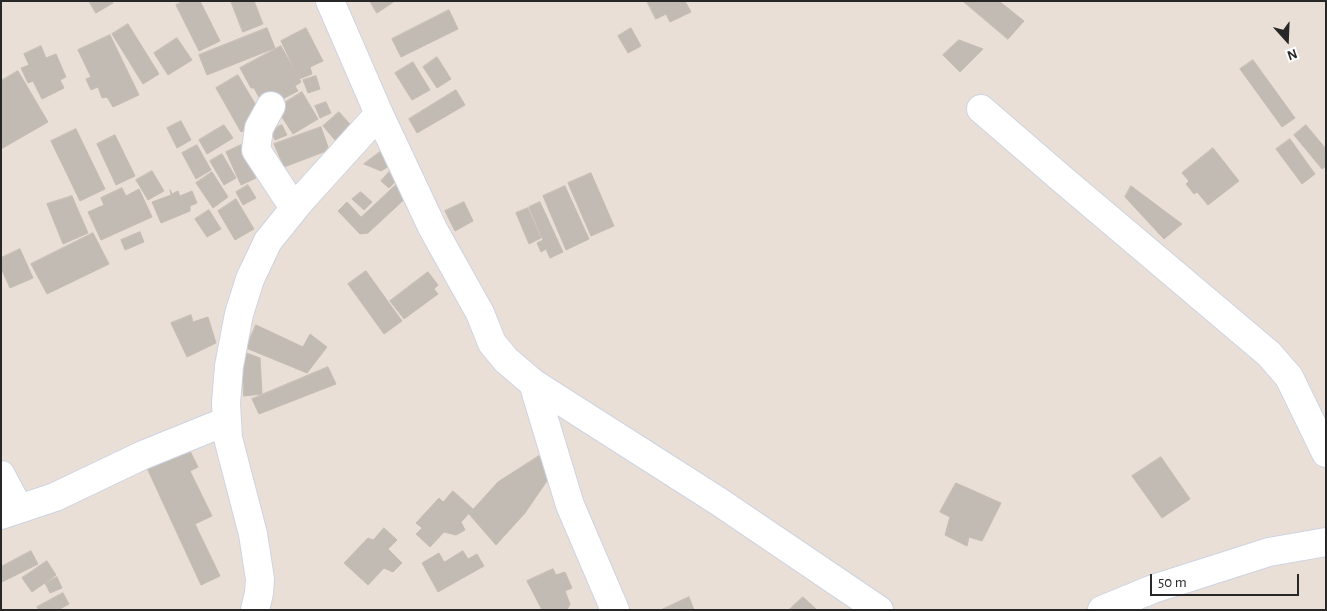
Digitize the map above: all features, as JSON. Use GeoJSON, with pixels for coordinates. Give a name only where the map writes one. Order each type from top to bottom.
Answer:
{"type":"FeatureCollection","features":[{"type":"Feature","properties":{"kind":"street"},"geometry":{"type":"LineString","coordinates":[[330,1],[433,229],[480,313],[492,343],[506,360],[533,382],[880,610]]}},
{"type":"Feature","properties":{"kind":"street"},"geometry":{"type":"LineString","coordinates":[[271,106],[259,128],[256,150],[294,208]]}},
{"type":"Feature","properties":{"kind":"street"},"geometry":{"type":"LineString","coordinates":[[981,109],[1062,180],[1269,354],[1289,377],[1326,453]]}},
{"type":"Feature","properties":{"kind":"street"},"geometry":{"type":"LineString","coordinates":[[255,610],[260,579],[253,534],[228,438],[226,403],[229,366],[239,314],[250,279],[268,241],[294,208],[380,114]]}},
{"type":"Feature","properties":{"kind":"street"},"geometry":{"type":"LineString","coordinates":[[533,382],[570,505],[615,610]]}},
{"type":"Feature","properties":{"kind":"street"},"geometry":{"type":"LineString","coordinates":[[1,475],[10,512],[55,497],[143,455],[227,421]]}},
{"type":"Feature","properties":{"kind":"street"},"geometry":{"type":"LineString","coordinates":[[1102,610],[1153,589],[1269,552],[1326,542]]}},
{"type":"Feature","properties":{"kind":"building"},"geometry":{"type":"Polygon","coordinates":[[[89,1],[112,1],[113,3],[96,13],[89,1]]]}},
{"type":"Feature","properties":{"kind":"building"},"geometry":{"type":"Polygon","coordinates":[[[184,1],[200,1],[220,41],[199,51],[176,5],[184,1]]]}},
{"type":"Feature","properties":{"kind":"building"},"geometry":{"type":"Polygon","coordinates":[[[231,1],[254,1],[263,24],[243,32],[231,1]]]}},
{"type":"Feature","properties":{"kind":"building"},"geometry":{"type":"Polygon","coordinates":[[[370,1],[395,1],[377,13],[370,1]]]}},
{"type":"Feature","properties":{"kind":"building"},"geometry":{"type":"Polygon","coordinates":[[[647,1],[685,1],[691,12],[670,22],[666,14],[656,19],[647,1]]]}},
{"type":"Feature","properties":{"kind":"building"},"geometry":{"type":"Polygon","coordinates":[[[963,1],[999,1],[1024,21],[1008,39],[963,1]]]}},
{"type":"Feature","properties":{"kind":"building"},"geometry":{"type":"Polygon","coordinates":[[[449,10],[458,29],[401,57],[392,39],[449,10]]]}},
{"type":"Feature","properties":{"kind":"building"},"geometry":{"type":"Polygon","coordinates":[[[128,24],[159,74],[143,84],[112,34],[128,24]]]}},
{"type":"Feature","properties":{"kind":"building"},"geometry":{"type":"Polygon","coordinates":[[[267,28],[275,48],[207,75],[199,55],[267,28]]]}},
{"type":"Feature","properties":{"kind":"building"},"geometry":{"type":"Polygon","coordinates":[[[306,28],[323,61],[310,67],[312,74],[299,79],[281,41],[306,28]]]}},
{"type":"Feature","properties":{"kind":"building"},"geometry":{"type":"Polygon","coordinates":[[[631,28],[641,46],[628,53],[618,36],[631,28]]]}},
{"type":"Feature","properties":{"kind":"building"},"geometry":{"type":"Polygon","coordinates":[[[110,35],[139,95],[113,107],[107,97],[102,98],[98,87],[91,90],[86,79],[91,77],[78,50],[110,35]]]}},
{"type":"Feature","properties":{"kind":"building"},"geometry":{"type":"Polygon","coordinates":[[[177,38],[192,60],[168,75],[154,53],[177,38]]]}},
{"type":"Feature","properties":{"kind":"building"},"geometry":{"type":"Polygon","coordinates":[[[959,40],[983,49],[960,72],[943,55],[959,40]]]}},
{"type":"Feature","properties":{"kind":"building"},"geometry":{"type":"Polygon","coordinates":[[[41,46],[46,58],[56,54],[66,77],[60,80],[64,88],[42,99],[33,81],[28,83],[21,68],[29,65],[24,54],[41,46]]]}},
{"type":"Feature","properties":{"kind":"building"},"geometry":{"type":"Polygon","coordinates":[[[281,46],[301,82],[295,86],[298,91],[265,108],[240,68],[281,46]]]}},
{"type":"Feature","properties":{"kind":"building"},"geometry":{"type":"Polygon","coordinates":[[[437,57],[451,79],[437,88],[423,67],[437,57]]]}},
{"type":"Feature","properties":{"kind":"building"},"geometry":{"type":"Polygon","coordinates":[[[1253,60],[1295,118],[1282,127],[1240,69],[1253,60]]]}},
{"type":"Feature","properties":{"kind":"building"},"geometry":{"type":"Polygon","coordinates":[[[413,62],[430,90],[412,100],[395,73],[413,62]]]}},
{"type":"Feature","properties":{"kind":"building"},"geometry":{"type":"Polygon","coordinates":[[[18,71],[48,122],[1,149],[1,81],[18,71]]]}},
{"type":"Feature","properties":{"kind":"building"},"geometry":{"type":"Polygon","coordinates":[[[238,75],[264,119],[241,132],[216,88],[238,75]]]}},
{"type":"Feature","properties":{"kind":"building"},"geometry":{"type":"Polygon","coordinates":[[[316,76],[320,89],[308,93],[303,80],[316,76]]]}},
{"type":"Feature","properties":{"kind":"building"},"geometry":{"type":"Polygon","coordinates":[[[456,90],[465,105],[417,133],[409,119],[456,90]]]}},
{"type":"Feature","properties":{"kind":"building"},"geometry":{"type":"Polygon","coordinates":[[[302,92],[318,119],[293,134],[276,108],[302,92]]]}},
{"type":"Feature","properties":{"kind":"building"},"geometry":{"type":"Polygon","coordinates":[[[326,102],[331,113],[320,118],[315,106],[326,102]]]}},
{"type":"Feature","properties":{"kind":"building"},"geometry":{"type":"Polygon","coordinates":[[[339,112],[357,132],[341,147],[323,126],[339,112]]]}},
{"type":"Feature","properties":{"kind":"building"},"geometry":{"type":"Polygon","coordinates":[[[181,121],[191,140],[177,148],[167,128],[181,121]]]}},
{"type":"Feature","properties":{"kind":"building"},"geometry":{"type":"Polygon","coordinates":[[[224,125],[233,138],[207,154],[199,140],[224,125]]]}},
{"type":"Feature","properties":{"kind":"building"},"geometry":{"type":"Polygon","coordinates":[[[282,125],[287,135],[275,140],[271,130],[282,125]]]}},
{"type":"Feature","properties":{"kind":"building"},"geometry":{"type":"Polygon","coordinates":[[[1306,125],[1326,149],[1326,166],[1322,169],[1294,135],[1306,125]]]}},
{"type":"Feature","properties":{"kind":"building"},"geometry":{"type":"Polygon","coordinates":[[[321,127],[329,150],[284,167],[274,144],[321,127]]]}},
{"type":"Feature","properties":{"kind":"building"},"geometry":{"type":"Polygon","coordinates":[[[76,129],[105,189],[80,201],[51,141],[76,129]]]}},
{"type":"Feature","properties":{"kind":"building"},"geometry":{"type":"Polygon","coordinates":[[[115,135],[135,176],[116,185],[97,144],[115,135]]]}},
{"type":"Feature","properties":{"kind":"building"},"geometry":{"type":"Polygon","coordinates":[[[1290,139],[1315,174],[1302,184],[1276,149],[1290,139]]]}},
{"type":"Feature","properties":{"kind":"building"},"geometry":{"type":"Polygon","coordinates":[[[197,145],[211,170],[196,179],[182,153],[197,145]]]}},
{"type":"Feature","properties":{"kind":"building"},"geometry":{"type":"Polygon","coordinates":[[[241,145],[256,178],[241,185],[226,152],[241,145]]]}},
{"type":"Feature","properties":{"kind":"building"},"geometry":{"type":"Polygon","coordinates":[[[1213,148],[1239,181],[1208,205],[1197,192],[1194,194],[1186,184],[1189,181],[1182,173],[1213,148]]]}},
{"type":"Feature","properties":{"kind":"building"},"geometry":{"type":"Polygon","coordinates":[[[384,149],[394,163],[381,171],[364,164],[384,149]]]}},
{"type":"Feature","properties":{"kind":"building"},"geometry":{"type":"Polygon","coordinates":[[[222,154],[236,178],[224,185],[210,161],[222,154]]]}},
{"type":"Feature","properties":{"kind":"building"},"geometry":{"type":"Polygon","coordinates":[[[391,170],[399,178],[389,188],[381,181],[391,170]]]}},
{"type":"Feature","properties":{"kind":"building"},"geometry":{"type":"Polygon","coordinates":[[[152,171],[164,191],[148,200],[136,180],[152,171]]]}},
{"type":"Feature","properties":{"kind":"building"},"geometry":{"type":"Polygon","coordinates":[[[212,172],[228,197],[213,208],[196,183],[212,172]]]}},
{"type":"Feature","properties":{"kind":"building"},"geometry":{"type":"Polygon","coordinates":[[[591,173],[614,226],[591,236],[568,183],[591,173]]]}},
{"type":"Feature","properties":{"kind":"building"},"geometry":{"type":"Polygon","coordinates":[[[398,183],[409,195],[368,233],[360,234],[338,211],[347,202],[361,217],[398,183]]]}},
{"type":"Feature","properties":{"kind":"building"},"geometry":{"type":"Polygon","coordinates":[[[248,185],[256,198],[243,205],[236,192],[248,185]]]}},
{"type":"Feature","properties":{"kind":"building"},"geometry":{"type":"Polygon","coordinates":[[[565,186],[589,239],[566,250],[543,196],[565,186]]]}},
{"type":"Feature","properties":{"kind":"building"},"geometry":{"type":"Polygon","coordinates":[[[1131,186],[1182,224],[1164,239],[1125,197],[1131,186]]]}},
{"type":"Feature","properties":{"kind":"building"},"geometry":{"type":"Polygon","coordinates":[[[122,188],[126,196],[139,189],[152,217],[101,240],[88,212],[104,205],[101,198],[122,188]]]}},
{"type":"Feature","properties":{"kind":"building"},"geometry":{"type":"Polygon","coordinates":[[[170,190],[172,194],[178,191],[180,196],[192,191],[197,203],[190,206],[190,211],[161,223],[152,202],[171,195],[170,190]]]}},
{"type":"Feature","properties":{"kind":"building"},"geometry":{"type":"Polygon","coordinates":[[[361,192],[372,202],[364,210],[352,199],[361,192]]]}},
{"type":"Feature","properties":{"kind":"building"},"geometry":{"type":"Polygon","coordinates":[[[72,196],[88,233],[63,244],[47,204],[72,196]]]}},
{"type":"Feature","properties":{"kind":"building"},"geometry":{"type":"Polygon","coordinates":[[[236,199],[254,229],[235,240],[218,211],[236,199]]]}},
{"type":"Feature","properties":{"kind":"building"},"geometry":{"type":"Polygon","coordinates":[[[464,202],[473,221],[455,231],[445,211],[464,202]]]}},
{"type":"Feature","properties":{"kind":"building"},"geometry":{"type":"Polygon","coordinates":[[[540,202],[563,252],[550,258],[546,249],[541,252],[537,243],[543,240],[529,207],[540,202]]]}},
{"type":"Feature","properties":{"kind":"building"},"geometry":{"type":"Polygon","coordinates":[[[528,208],[541,238],[529,244],[516,213],[528,208]]]}},
{"type":"Feature","properties":{"kind":"building"},"geometry":{"type":"Polygon","coordinates":[[[209,210],[221,229],[207,237],[195,219],[209,210]]]}},
{"type":"Feature","properties":{"kind":"building"},"geometry":{"type":"Polygon","coordinates":[[[140,232],[144,242],[125,250],[121,240],[140,232]]]}},
{"type":"Feature","properties":{"kind":"building"},"geometry":{"type":"Polygon","coordinates":[[[93,233],[109,264],[47,294],[31,264],[93,233]]]}},
{"type":"Feature","properties":{"kind":"building"},"geometry":{"type":"Polygon","coordinates":[[[20,249],[33,278],[10,288],[1,268],[1,258],[20,249]]]}},
{"type":"Feature","properties":{"kind":"building"},"geometry":{"type":"Polygon","coordinates":[[[366,271],[402,321],[384,334],[348,284],[366,271]]]}},
{"type":"Feature","properties":{"kind":"building"},"geometry":{"type":"Polygon","coordinates":[[[428,272],[438,285],[434,289],[438,294],[404,319],[390,301],[428,272]]]}},
{"type":"Feature","properties":{"kind":"building"},"geometry":{"type":"Polygon","coordinates":[[[191,315],[193,322],[208,317],[216,343],[187,357],[171,323],[191,315]]]}},
{"type":"Feature","properties":{"kind":"building"},"geometry":{"type":"Polygon","coordinates":[[[256,325],[303,347],[310,334],[327,347],[307,373],[246,348],[256,325]]]}},
{"type":"Feature","properties":{"kind":"building"},"geometry":{"type":"Polygon","coordinates":[[[241,351],[260,358],[262,394],[244,396],[241,351]]]}},
{"type":"Feature","properties":{"kind":"building"},"geometry":{"type":"Polygon","coordinates":[[[328,367],[336,384],[259,414],[252,399],[328,367]]]}},
{"type":"Feature","properties":{"kind":"building"},"geometry":{"type":"Polygon","coordinates":[[[189,449],[198,467],[190,471],[212,516],[195,524],[220,576],[201,585],[147,468],[189,449]]]}},
{"type":"Feature","properties":{"kind":"building"},"geometry":{"type":"Polygon","coordinates":[[[539,456],[551,475],[525,513],[496,545],[469,514],[498,482],[539,456]]]}},
{"type":"Feature","properties":{"kind":"building"},"geometry":{"type":"Polygon","coordinates":[[[1161,457],[1190,499],[1162,518],[1132,476],[1161,457]]]}},
{"type":"Feature","properties":{"kind":"building"},"geometry":{"type":"Polygon","coordinates":[[[956,483],[1001,503],[982,541],[969,537],[967,546],[945,535],[950,517],[940,512],[956,483]]]}},
{"type":"Feature","properties":{"kind":"building"},"geometry":{"type":"Polygon","coordinates":[[[453,491],[473,509],[461,522],[465,530],[456,535],[444,532],[430,547],[416,534],[422,528],[416,523],[439,498],[443,502],[453,491]]]}},
{"type":"Feature","properties":{"kind":"building"},"geometry":{"type":"Polygon","coordinates":[[[384,528],[397,540],[388,549],[402,563],[393,572],[384,568],[368,585],[344,563],[368,538],[373,540],[384,528]]]}},
{"type":"Feature","properties":{"kind":"building"},"geometry":{"type":"Polygon","coordinates":[[[31,551],[38,564],[2,582],[1,567],[31,551]]]}},
{"type":"Feature","properties":{"kind":"building"},"geometry":{"type":"Polygon","coordinates":[[[463,551],[468,559],[477,554],[484,566],[438,592],[422,563],[439,553],[444,562],[463,551]]]}},
{"type":"Feature","properties":{"kind":"building"},"geometry":{"type":"Polygon","coordinates":[[[47,561],[56,575],[32,592],[22,578],[47,561]]]}},
{"type":"Feature","properties":{"kind":"building"},"geometry":{"type":"Polygon","coordinates":[[[553,569],[556,575],[565,572],[572,588],[565,591],[570,604],[567,610],[542,610],[527,581],[553,569]]]}},
{"type":"Feature","properties":{"kind":"building"},"geometry":{"type":"Polygon","coordinates":[[[57,577],[62,588],[50,593],[45,583],[57,577]]]}},
{"type":"Feature","properties":{"kind":"building"},"geometry":{"type":"Polygon","coordinates":[[[63,593],[69,604],[58,610],[39,610],[37,607],[63,593]]]}},
{"type":"Feature","properties":{"kind":"building"},"geometry":{"type":"Polygon","coordinates":[[[689,597],[694,610],[661,610],[689,597]]]}},
{"type":"Feature","properties":{"kind":"building"},"geometry":{"type":"Polygon","coordinates":[[[803,597],[817,610],[789,610],[803,597]]]}}]}
